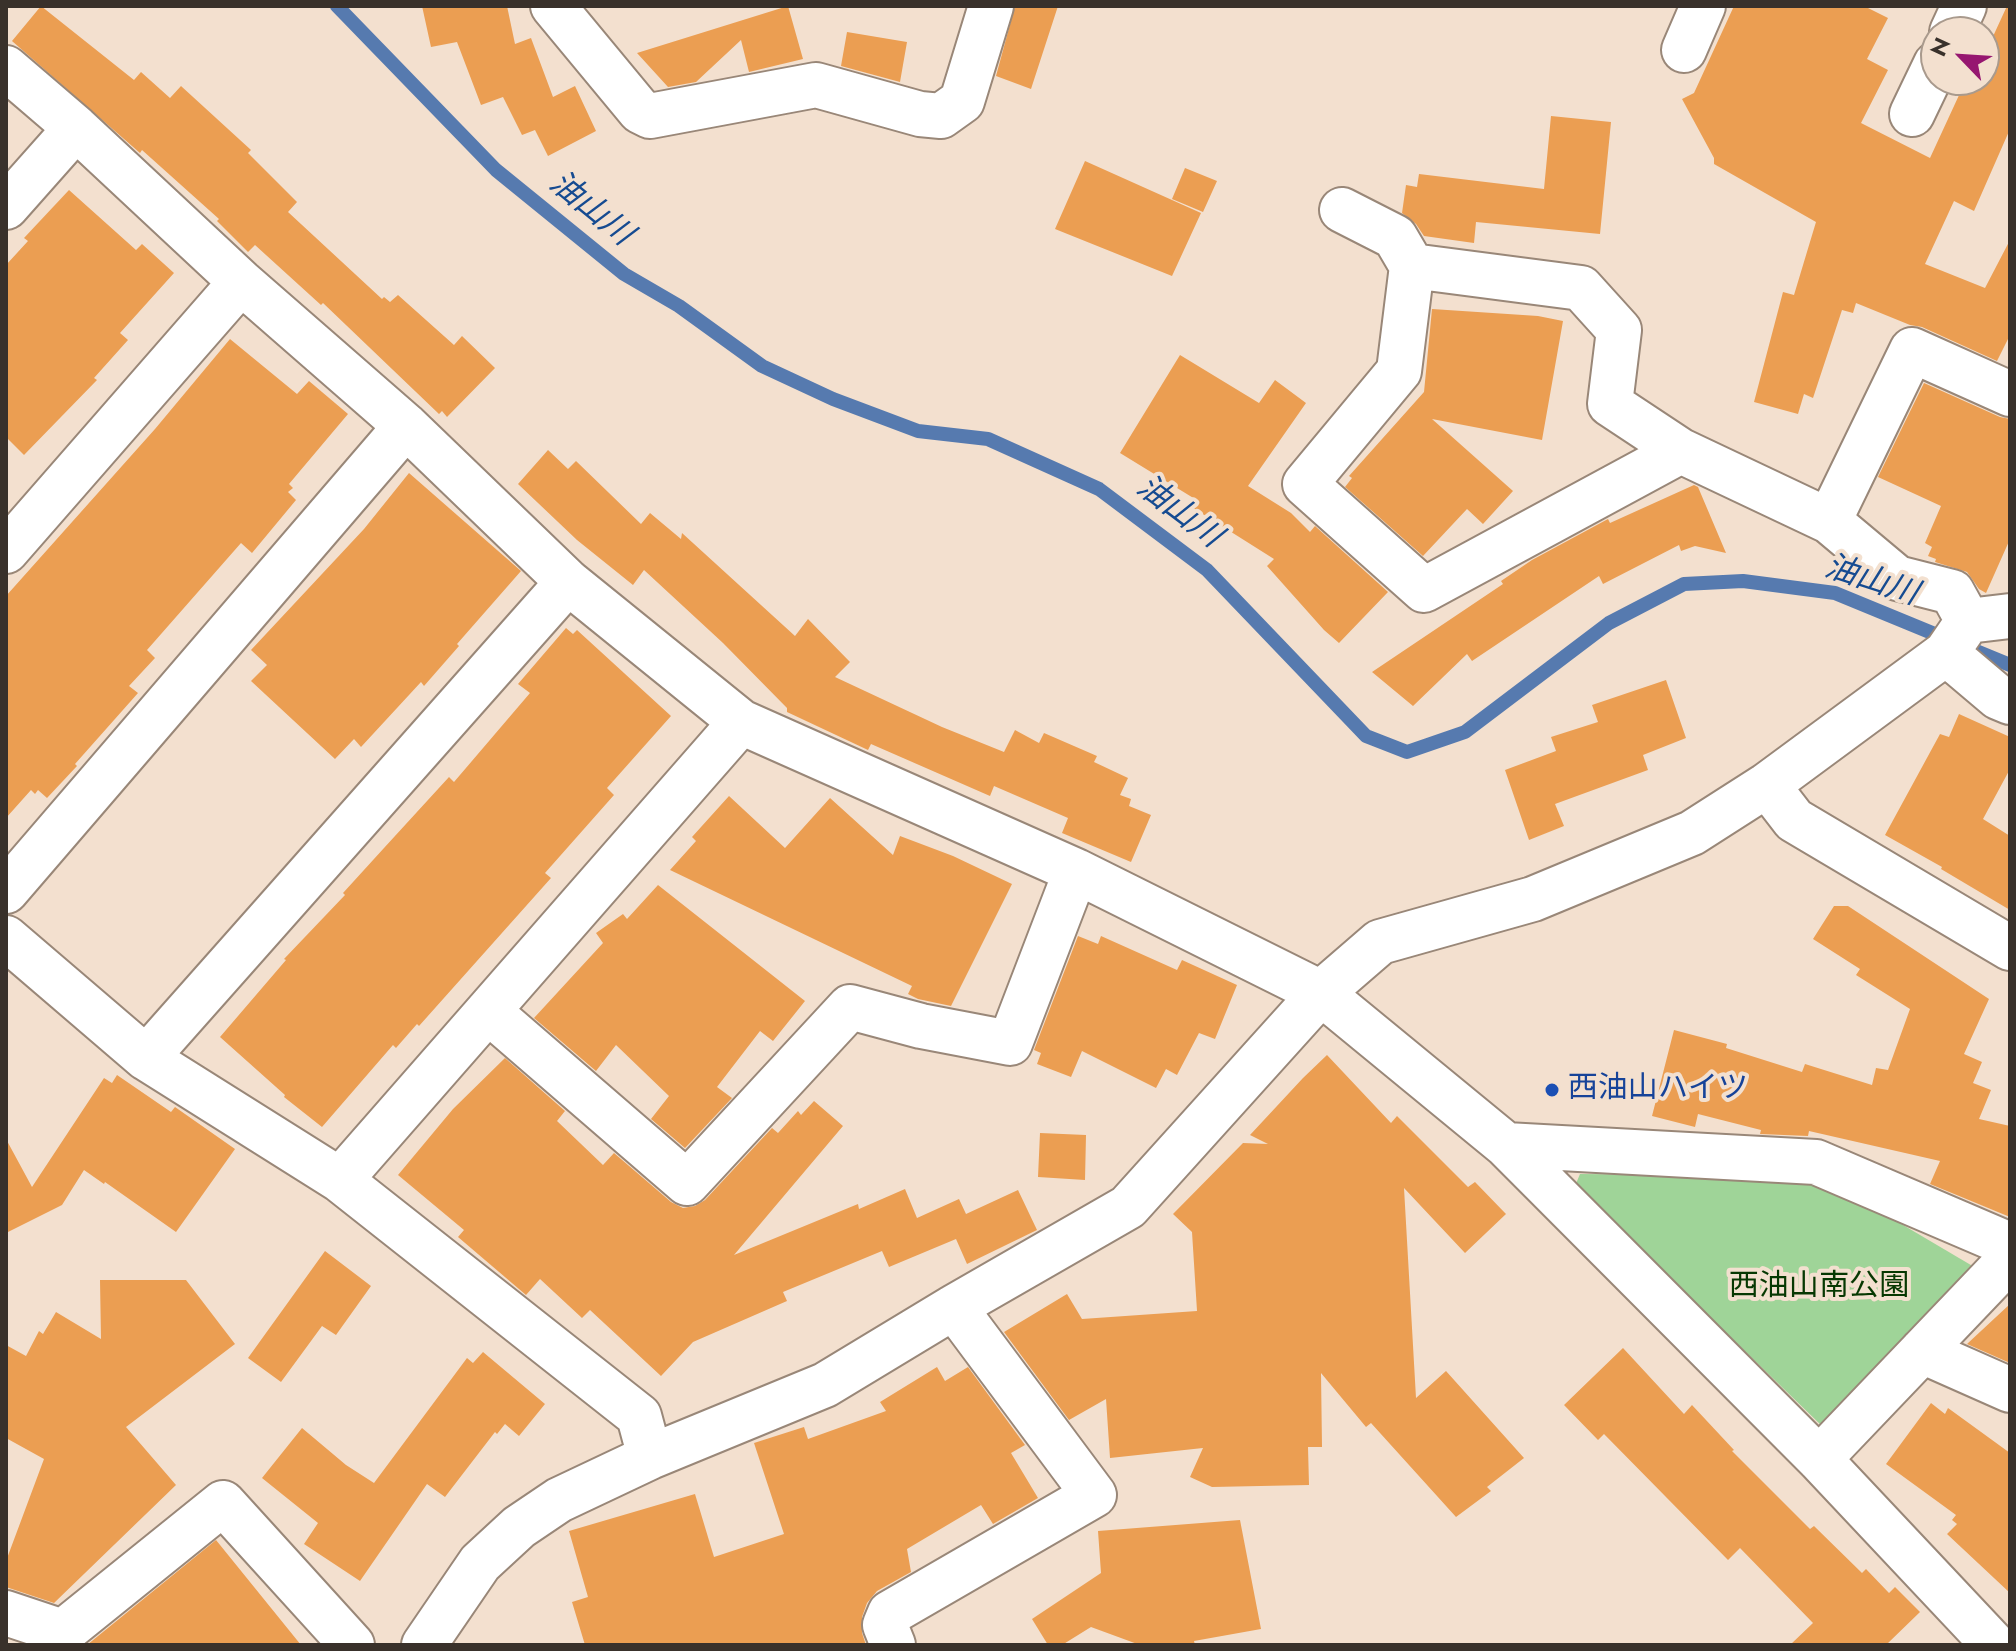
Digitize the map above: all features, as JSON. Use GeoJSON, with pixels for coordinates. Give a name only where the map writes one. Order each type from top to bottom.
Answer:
{"type":"FeatureCollection","features":[{"type":"Feature","properties":{"kind":"street"},"geometry":{"type":"LineString","coordinates":[[553,6],[640,111],[650,116],[816,85],[920,114],[941,116],[962,101],[991,6]]}},
{"type":"Feature","properties":{"kind":"street"},"geometry":{"type":"LineString","coordinates":[[1684,50],[1703,6]]}},
{"type":"Feature","properties":{"kind":"street"},"geometry":{"type":"LineString","coordinates":[[6,68],[76,128],[241,282],[406,426],[568,582],[741,722],[1076,871],[1321,993],[1506,1145],[1819,1459],[1994,1645]]}},
{"type":"Feature","properties":{"kind":"street"},"geometry":{"type":"LineString","coordinates":[[1912,114],[1921,96]]}},
{"type":"Feature","properties":{"kind":"street"},"geometry":{"type":"LineString","coordinates":[[6,207],[76,128]]}},
{"type":"Feature","properties":{"kind":"street"},"geometry":{"type":"LineString","coordinates":[[1342,210],[1395,237],[1412,266],[1399,371],[1305,484],[1424,590],[1681,451]]}},
{"type":"Feature","properties":{"kind":"street"},"geometry":{"type":"LineString","coordinates":[[1412,266],[1581,288],[1619,330],[1610,404],[1681,451],[1829,521],[1897,578],[1952,592],[1957,637],[1998,697],[2010,702]]}},
{"type":"Feature","properties":{"kind":"street"},"geometry":{"type":"LineString","coordinates":[[6,551],[241,282]]}},
{"type":"Feature","properties":{"kind":"street"},"geometry":{"type":"LineString","coordinates":[[1829,521],[1912,350],[2010,394]]}},
{"type":"Feature","properties":{"kind":"street"},"geometry":{"type":"LineString","coordinates":[[6,891],[406,426]]}},
{"type":"Feature","properties":{"kind":"street"},"geometry":{"type":"LineString","coordinates":[[146,1058],[568,582]]}},
{"type":"Feature","properties":{"kind":"street"},"geometry":{"type":"LineString","coordinates":[[424,1645],[480,1563],[519,1527],[559,1500],[650,1457],[825,1385],[1128,1207],[1321,993],[1380,942],[1533,899],[1692,833],[1767,785],[1957,637],[2010,616]]}},
{"type":"Feature","properties":{"kind":"street"},"geometry":{"type":"LineString","coordinates":[[340,1180],[741,722]]}},
{"type":"Feature","properties":{"kind":"street"},"geometry":{"type":"LineString","coordinates":[[1767,785],[1794,820],[2010,948]]}},
{"type":"Feature","properties":{"kind":"street"},"geometry":{"type":"LineString","coordinates":[[488,1011],[687,1183],[850,1007],[921,1026],[1010,1043],[1076,871]]}},
{"type":"Feature","properties":{"kind":"street"},"geometry":{"type":"LineString","coordinates":[[6,938],[146,1058],[340,1180],[639,1416],[650,1457]]}},
{"type":"Feature","properties":{"kind":"street"},"geometry":{"type":"LineString","coordinates":[[1506,1145],[1816,1162],[2010,1245]]}},
{"type":"Feature","properties":{"kind":"street"},"geometry":{"type":"LineString","coordinates":[[1819,1459],[2010,1259]]}},
{"type":"Feature","properties":{"kind":"street"},"geometry":{"type":"LineString","coordinates":[[893,1645],[885,1625],[890,1613],[1094,1495],[954,1307]]}},
{"type":"Feature","properties":{"kind":"street"},"geometry":{"type":"LineString","coordinates":[[1922,1351],[2010,1390]]}},
{"type":"Feature","properties":{"kind":"street"},"geometry":{"type":"LineString","coordinates":[[6,1613],[63,1632],[223,1503],[352,1645]]}},
{"type":"Feature","properties":{"kind":"green space","name":"西油山南公園"},"geometry":{"type":"Polygon","coordinates":[[[1580,1174],[1820,1176],[1981,1271],[1824,1428],[1575,1186],[1580,1174]]]}},
{"type":"Feature","properties":{"kind":"building"},"geometry":{"type":"Polygon","coordinates":[[[41,6],[134,80],[141,72],[170,98],[181,86],[251,150],[248,153],[297,202],[288,212],[382,299],[384,297],[390,302],[398,295],[454,345],[462,336],[495,368],[447,417],[442,411],[439,414],[323,303],[321,305],[255,245],[248,252],[217,221],[219,219],[142,150],[140,153],[12,41],[41,6]]]}},
{"type":"Feature","properties":{"kind":"building"},"geometry":{"type":"Polygon","coordinates":[[[422,6],[507,6],[515,44],[531,38],[553,97],[575,86],[596,131],[548,156],[535,130],[522,135],[503,97],[481,105],[457,42],[431,47],[422,6]]]}},
{"type":"Feature","properties":{"kind":"building"},"geometry":{"type":"Polygon","coordinates":[[[788,6],[803,59],[749,72],[741,40],[696,82],[668,87],[637,53],[788,6]]]}},
{"type":"Feature","properties":{"kind":"building"},"geometry":{"type":"Polygon","coordinates":[[[1015,6],[1058,6],[1031,89],[996,76],[1015,6]]]}},
{"type":"Feature","properties":{"kind":"building"},"geometry":{"type":"Polygon","coordinates":[[[1734,6],[1864,6],[1888,18],[1867,59],[1888,70],[1861,123],[1930,158],[1959,96],[2000,96],[2000,21],[2007,6],[2010,6],[2010,129],[1974,211],[1954,201],[1925,264],[1985,288],[2010,240],[2010,335],[1997,361],[1922,327],[1856,303],[1853,313],[1842,310],[1813,398],[1804,394],[1798,414],[1754,402],[1783,292],[1794,295],[1816,222],[1714,164],[1714,158],[1682,99],[1694,93],[1734,6]]]}},
{"type":"Feature","properties":{"kind":"building"},"geometry":{"type":"Polygon","coordinates":[[[847,32],[907,42],[900,82],[841,66],[847,32]]]}},
{"type":"Feature","properties":{"kind":"building"},"geometry":{"type":"Polygon","coordinates":[[[1551,116],[1611,122],[1600,234],[1476,222],[1474,243],[1424,236],[1416,224],[1402,213],[1406,185],[1417,187],[1419,174],[1544,189],[1551,116]]]}},
{"type":"Feature","properties":{"kind":"building"},"geometry":{"type":"Polygon","coordinates":[[[1085,161],[1201,213],[1172,276],[1055,229],[1085,161]]]}},
{"type":"Feature","properties":{"kind":"building"},"geometry":{"type":"Polygon","coordinates":[[[1185,168],[1217,181],[1203,212],[1172,199],[1185,168]]]}},
{"type":"Feature","properties":{"kind":"building"},"geometry":{"type":"Polygon","coordinates":[[[69,190],[136,250],[142,244],[174,273],[120,333],[128,340],[94,378],[97,380],[24,455],[6,437],[6,265],[28,241],[24,238],[69,190]]]}},
{"type":"Feature","properties":{"kind":"building"},"geometry":{"type":"Polygon","coordinates":[[[1432,309],[1538,316],[1563,321],[1542,440],[1432,419],[1513,491],[1483,524],[1467,509],[1423,556],[1345,487],[1352,478],[1349,476],[1424,392],[1432,309]]]}},
{"type":"Feature","properties":{"kind":"building"},"geometry":{"type":"Polygon","coordinates":[[[230,339],[297,394],[309,381],[348,414],[289,484],[293,488],[288,492],[296,500],[252,553],[241,543],[147,650],[155,658],[129,686],[138,693],[75,764],[77,766],[47,798],[38,790],[35,794],[31,790],[6,818],[6,596],[155,429],[230,339]]]}},
{"type":"Feature","properties":{"kind":"building"},"geometry":{"type":"Polygon","coordinates":[[[1180,355],[1259,403],[1275,380],[1306,403],[1248,486],[1291,513],[1310,532],[1315,526],[1388,592],[1339,643],[1267,566],[1274,559],[1190,506],[1195,499],[1120,453],[1180,355]]]}},
{"type":"Feature","properties":{"kind":"building"},"geometry":{"type":"Polygon","coordinates":[[[1924,383],[2010,419],[2010,539],[1986,593],[1979,589],[1967,572],[1935,562],[1936,559],[1928,556],[1932,547],[1925,543],[1941,506],[1878,477],[1924,383]]]}},
{"type":"Feature","properties":{"kind":"building"},"geometry":{"type":"Polygon","coordinates":[[[548,450],[568,469],[576,461],[641,524],[650,513],[681,539],[682,533],[795,636],[808,619],[850,662],[835,677],[1004,752],[1015,730],[1039,743],[1044,733],[1097,756],[1094,762],[1128,778],[1120,795],[1131,799],[1129,806],[1151,815],[1131,862],[1062,833],[1068,818],[994,786],[990,796],[871,744],[868,750],[787,712],[787,708],[723,643],[644,570],[633,585],[577,540],[518,484],[548,450]]]}},
{"type":"Feature","properties":{"kind":"building"},"geometry":{"type":"Polygon","coordinates":[[[409,473],[521,571],[424,686],[421,682],[361,747],[354,739],[335,759],[251,681],[267,665],[251,650],[364,529],[409,473]]]}},
{"type":"Feature","properties":{"kind":"building"},"geometry":{"type":"Polygon","coordinates":[[[1694,485],[1698,487],[1726,553],[1695,546],[1681,551],[1679,545],[1603,584],[1599,576],[1472,661],[1467,654],[1413,706],[1372,672],[1503,584],[1501,581],[1532,560],[1608,519],[1610,523],[1694,485]]]}},
{"type":"Feature","properties":{"kind":"building"},"geometry":{"type":"Polygon","coordinates":[[[566,628],[573,634],[577,630],[671,716],[607,788],[614,795],[545,873],[551,878],[419,1026],[417,1024],[396,1048],[393,1045],[322,1127],[284,1097],[220,1037],[284,959],[345,895],[343,893],[449,777],[454,782],[530,693],[518,684],[566,628]]]}},
{"type":"Feature","properties":{"kind":"building"},"geometry":{"type":"Polygon","coordinates":[[[1666,680],[1686,738],[1643,755],[1648,770],[1555,804],[1564,826],[1529,840],[1505,770],[1556,751],[1551,737],[1598,722],[1592,705],[1666,680]]]}},
{"type":"Feature","properties":{"kind":"building"},"geometry":{"type":"Polygon","coordinates":[[[1959,714],[2010,737],[2010,769],[1983,819],[2010,836],[2010,910],[1885,835],[1940,734],[1949,737],[1959,714]]]}},
{"type":"Feature","properties":{"kind":"building"},"geometry":{"type":"Polygon","coordinates":[[[729,796],[785,848],[830,798],[893,855],[900,836],[953,856],[1012,884],[951,1006],[918,999],[908,994],[912,986],[670,870],[696,841],[692,837],[729,796]]]}},
{"type":"Feature","properties":{"kind":"building"},"geometry":{"type":"Polygon","coordinates":[[[658,885],[805,1001],[773,1041],[760,1031],[717,1087],[732,1098],[685,1148],[651,1119],[669,1096],[616,1045],[596,1071],[534,1018],[603,943],[596,933],[623,914],[627,919],[658,885]]]}},
{"type":"Feature","properties":{"kind":"building"},"geometry":{"type":"Polygon","coordinates":[[[1834,906],[1848,906],[1989,999],[1964,1054],[1982,1062],[1973,1083],[1991,1090],[1979,1119],[2010,1126],[2010,1217],[1930,1184],[1940,1161],[1809,1131],[1808,1136],[1760,1134],[1761,1130],[1698,1114],[1695,1127],[1652,1116],[1674,1030],[1727,1044],[1726,1048],[1802,1072],[1805,1064],[1872,1085],[1876,1068],[1888,1070],[1910,1009],[1856,975],[1860,969],[1813,939],[1834,906]]]}},
{"type":"Feature","properties":{"kind":"building"},"geometry":{"type":"Polygon","coordinates":[[[1078,936],[1098,944],[1101,936],[1177,970],[1182,960],[1237,985],[1215,1039],[1199,1033],[1177,1075],[1166,1069],[1156,1088],[1082,1051],[1071,1077],[1037,1064],[1041,1053],[1034,1050],[1078,936]]]}},
{"type":"Feature","properties":{"kind":"building"},"geometry":{"type":"Polygon","coordinates":[[[1327,1055],[1391,1123],[1397,1116],[1468,1187],[1475,1182],[1506,1214],[1465,1253],[1404,1188],[1416,1398],[1446,1371],[1524,1458],[1487,1487],[1491,1491],[1456,1517],[1371,1423],[1366,1427],[1321,1373],[1322,1447],[1308,1447],[1309,1485],[1212,1487],[1190,1477],[1203,1448],[1110,1458],[1106,1399],[1069,1420],[1004,1332],[1067,1294],[1082,1319],[1197,1311],[1192,1232],[1173,1214],[1243,1143],[1268,1144],[1250,1135],[1327,1055]]]}},
{"type":"Feature","properties":{"kind":"building"},"geometry":{"type":"Polygon","coordinates":[[[505,1058],[565,1111],[557,1121],[603,1165],[614,1153],[671,1202],[683,1208],[705,1200],[772,1128],[778,1133],[798,1111],[801,1115],[814,1101],[843,1126],[734,1255],[858,1204],[859,1209],[905,1189],[917,1218],[959,1199],[966,1214],[1018,1190],[1037,1230],[967,1264],[956,1239],[889,1267],[882,1251],[783,1292],[787,1301],[693,1342],[661,1376],[590,1310],[582,1318],[540,1279],[526,1295],[458,1237],[464,1230],[398,1175],[453,1109],[505,1058]]]}},
{"type":"Feature","properties":{"kind":"building"},"geometry":{"type":"Polygon","coordinates":[[[117,1075],[171,1112],[175,1107],[235,1149],[176,1232],[84,1170],[62,1205],[6,1233],[6,1139],[32,1187],[104,1078],[112,1083],[117,1075]]]}},
{"type":"Feature","properties":{"kind":"building"},"geometry":{"type":"Polygon","coordinates":[[[1040,1133],[1086,1135],[1085,1180],[1038,1177],[1040,1133]]]}},
{"type":"Feature","properties":{"kind":"building"},"geometry":{"type":"Polygon","coordinates":[[[325,1251],[371,1286],[336,1335],[322,1326],[281,1382],[248,1358],[325,1251]]]}},
{"type":"Feature","properties":{"kind":"building"},"geometry":{"type":"Polygon","coordinates":[[[100,1280],[186,1280],[235,1344],[126,1427],[176,1485],[54,1603],[6,1587],[6,1561],[44,1459],[6,1438],[6,1345],[26,1356],[39,1331],[43,1334],[56,1312],[101,1339],[100,1280]]]}},
{"type":"Feature","properties":{"kind":"building"},"geometry":{"type":"Polygon","coordinates":[[[2010,1304],[2010,1363],[1967,1344],[2010,1304]]]}},
{"type":"Feature","properties":{"kind":"building"},"geometry":{"type":"Polygon","coordinates":[[[1623,1348],[1684,1414],[1692,1405],[1732,1451],[1810,1529],[1814,1526],[1862,1573],[1866,1569],[1889,1593],[1895,1587],[1920,1612],[1886,1645],[1790,1645],[1813,1623],[1740,1548],[1728,1560],[1604,1434],[1598,1440],[1564,1405],[1623,1348]]]}},
{"type":"Feature","properties":{"kind":"building"},"geometry":{"type":"Polygon","coordinates":[[[483,1352],[545,1404],[519,1436],[505,1424],[497,1434],[495,1432],[445,1497],[427,1484],[360,1581],[304,1544],[318,1523],[262,1478],[302,1428],[346,1465],[374,1483],[467,1358],[473,1363],[483,1352]]]}},
{"type":"Feature","properties":{"kind":"building"},"geometry":{"type":"Polygon","coordinates":[[[937,1367],[945,1381],[968,1367],[1025,1445],[1011,1453],[1038,1498],[993,1524],[981,1505],[907,1549],[911,1572],[877,1591],[867,1603],[862,1617],[866,1645],[585,1645],[572,1602],[588,1597],[569,1531],[695,1494],[714,1557],[784,1534],[754,1443],[804,1427],[808,1439],[886,1411],[880,1402],[937,1367]]]}},
{"type":"Feature","properties":{"kind":"building"},"geometry":{"type":"Polygon","coordinates":[[[1931,1403],[1945,1414],[1948,1408],[2010,1453],[2010,1593],[1947,1534],[1957,1524],[1952,1520],[1956,1515],[1886,1464],[1931,1403]]]}},
{"type":"Feature","properties":{"kind":"building"},"geometry":{"type":"Polygon","coordinates":[[[1240,1520],[1261,1629],[1194,1641],[1195,1645],[1140,1645],[1091,1627],[1062,1645],[1048,1645],[1032,1619],[1101,1573],[1098,1531],[1240,1520]]]}},
{"type":"Feature","properties":{"kind":"building"},"geometry":{"type":"Polygon","coordinates":[[[216,1540],[301,1645],[87,1645],[216,1540]]]}},
{"type":"Feature","properties":{"kind":"waterway","name":"油山川"},"geometry":{"type":"LineString","coordinates":[[337,6],[496,170],[624,274],[679,306],[762,366],[833,399],[918,431],[988,439],[1099,489],[1207,570],[1366,736],[1407,752],[1465,732],[1609,623],[1684,584],[1743,581],[1835,593],[2010,665]]}},
{"type":"Feature","properties":{"kind":"place","name":"西油山ハイツ"},"geometry":{"type":"Point","coordinates":[1552,1090]}}]}
